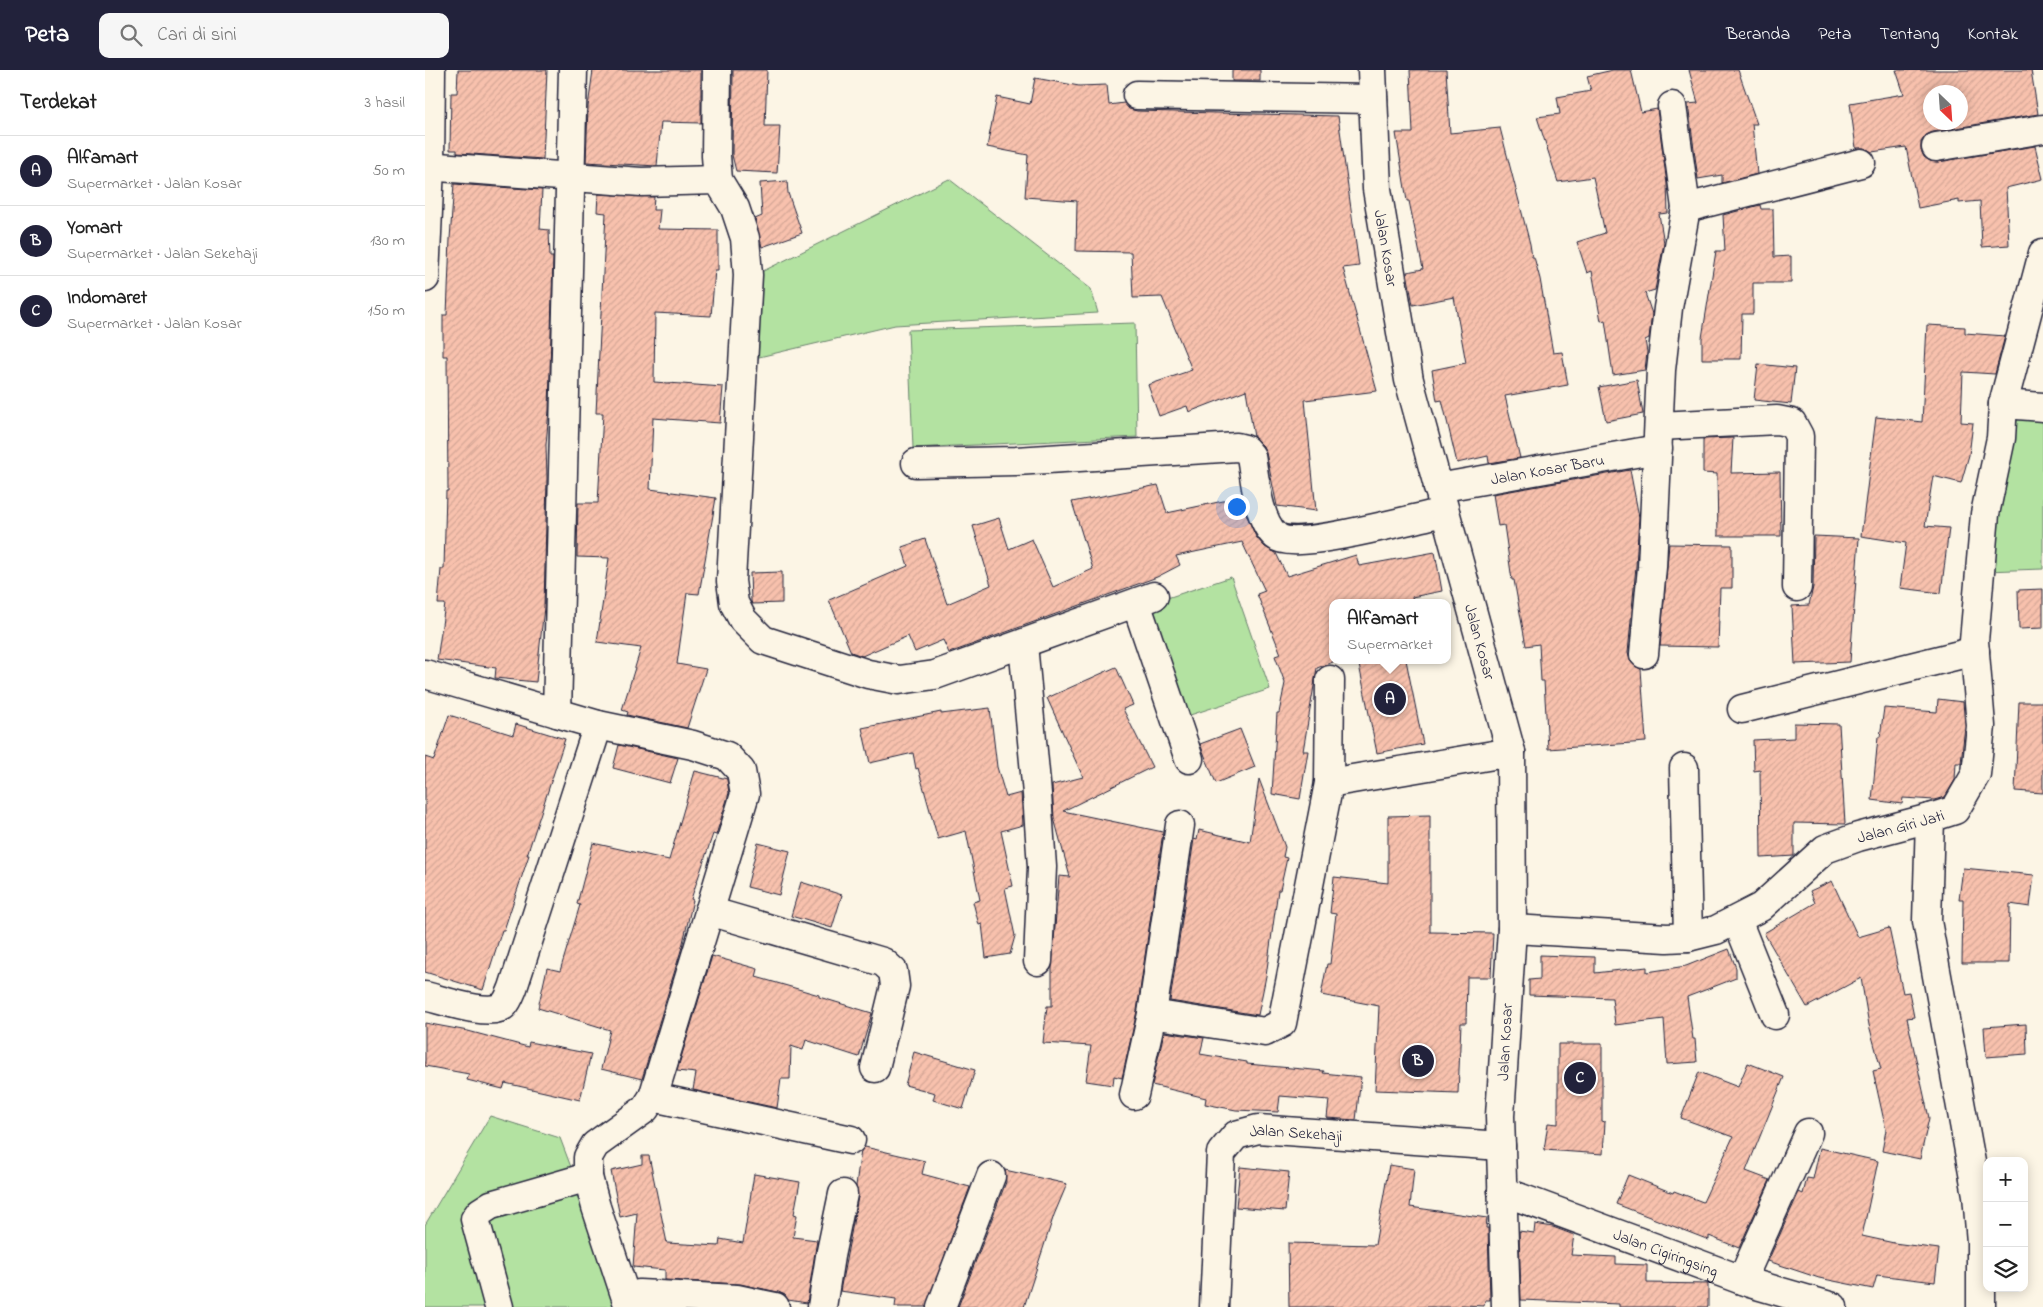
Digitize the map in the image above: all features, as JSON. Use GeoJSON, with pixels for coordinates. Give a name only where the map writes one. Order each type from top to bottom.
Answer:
{"type":"FeatureCollection","features":[{"type":"Feature","properties":{"kind":"street"},"geometry":{"type":"LineString","coordinates":[[425,278],[431,70]]}},
{"type":"Feature","properties":{"kind":"street"},"geometry":{"type":"LineString","coordinates":[[557,713],[573,70]]}},
{"type":"Feature","properties":{"kind":"street"},"geometry":{"type":"LineString","coordinates":[[717,70],[716,156],[718,180],[735,208],[745,238],[748,276],[731,582],[735,603],[743,620],[763,640],[868,674],[899,680],[935,675],[1145,599],[1189,759]]}},
{"type":"Feature","properties":{"kind":"street","name":"Jalan Kosar"},"geometry":{"type":"LineString","coordinates":[[1372,70],[1377,190],[1409,380],[1511,752],[1512,929],[1500,1116],[1506,1307]]}},
{"type":"Feature","properties":{"kind":"street"},"geometry":{"type":"LineString","coordinates":[[1137,95],[1373,99]]}},
{"type":"Feature","properties":{"kind":"street"},"geometry":{"type":"LineString","coordinates":[[1644,654],[1652,567],[1661,370],[1668,308],[1686,208],[1672,106]]}},
{"type":"Feature","properties":{"kind":"street"},"geometry":{"type":"LineString","coordinates":[[1936,147],[2043,129]]}},
{"type":"Feature","properties":{"kind":"street"},"geometry":{"type":"LineString","coordinates":[[1686,208],[1861,163]]}},
{"type":"Feature","properties":{"kind":"street"},"geometry":{"type":"LineString","coordinates":[[427,166],[641,182],[718,180]]}},
{"type":"Feature","properties":{"kind":"street","name":"Jalan Giri Jati"},"geometry":{"type":"LineString","coordinates":[[1512,929],[1667,938],[1716,930],[1761,907],[1825,849],[1858,837],[1955,810],[1977,774],[1981,726],[1975,651],[1985,514],[2001,438],[2003,404],[2043,254]]}},
{"type":"Feature","properties":{"kind":"street"},"geometry":{"type":"LineString","coordinates":[[2003,404],[2043,407]]}},
{"type":"Feature","properties":{"kind":"street","name":"Jalan Kosar Baru"},"geometry":{"type":"LineString","coordinates":[[916,463],[1016,461],[1237,447],[1245,450],[1251,456],[1264,521],[1277,538],[1304,540],[1340,536],[1442,500],[1658,437],[1777,420],[1792,424],[1799,436],[1797,587]]}},
{"type":"Feature","properties":{"kind":"street"},"geometry":{"type":"LineString","coordinates":[[1023,644],[1043,868],[1038,961]]}},
{"type":"Feature","properties":{"kind":"street"},"geometry":{"type":"LineString","coordinates":[[1743,709],[1975,651]]}},
{"type":"Feature","properties":{"kind":"street"},"geometry":{"type":"LineString","coordinates":[[425,674],[598,725],[693,745],[727,756],[741,771],[745,794],[653,1097],[645,1109],[637,1116],[595,1145],[588,1157],[588,1177],[596,1208],[634,1301],[737,1299],[775,1307]]}},
{"type":"Feature","properties":{"kind":"street"},"geometry":{"type":"LineString","coordinates":[[1151,1014],[1265,1032],[1282,1022],[1329,783],[1330,680]]}},
{"type":"Feature","properties":{"kind":"street"},"geometry":{"type":"LineString","coordinates":[[425,996],[493,1011],[504,1006],[513,988],[598,725]]}},
{"type":"Feature","properties":{"kind":"street"},"geometry":{"type":"LineString","coordinates":[[1329,783],[1511,752]]}},
{"type":"Feature","properties":{"kind":"street"},"geometry":{"type":"LineString","coordinates":[[1684,768],[1688,936]]}},
{"type":"Feature","properties":{"kind":"street"},"geometry":{"type":"LineString","coordinates":[[1930,818],[1927,921],[1977,1194],[1981,1242],[1981,1307]]}},
{"type":"Feature","properties":{"kind":"street"},"geometry":{"type":"LineString","coordinates":[[1134,1095],[1151,1014],[1180,825]]}},
{"type":"Feature","properties":{"kind":"street"},"geometry":{"type":"LineString","coordinates":[[709,911],[883,962],[893,971],[895,986],[875,1068]]}},
{"type":"Feature","properties":{"kind":"street"},"geometry":{"type":"LineString","coordinates":[[1737,920],[1775,1015]]}},
{"type":"Feature","properties":{"kind":"street"},"geometry":{"type":"LineString","coordinates":[[653,1097],[851,1140]]}},
{"type":"Feature","properties":{"kind":"street","name":"Jalan Sekehaji"},"geometry":{"type":"LineString","coordinates":[[1214,1307],[1221,1153],[1236,1135],[1258,1129],[1501,1146]]}},
{"type":"Feature","properties":{"kind":"street"},"geometry":{"type":"LineString","coordinates":[[1742,1280],[1808,1133]]}},
{"type":"Feature","properties":{"kind":"street"},"geometry":{"type":"LineString","coordinates":[[941,1307],[991,1176]]}},
{"type":"Feature","properties":{"kind":"street"},"geometry":{"type":"LineString","coordinates":[[499,1307],[475,1219],[480,1212],[491,1205],[588,1177]]}},
{"type":"Feature","properties":{"kind":"street","name":"Jalan Cigiringsing"},"geometry":{"type":"LineString","coordinates":[[1502,1191],[1742,1280],[1816,1305]]}},
{"type":"Feature","properties":{"kind":"street"},"geometry":{"type":"LineString","coordinates":[[822,1307],[843,1194]]}},
{"type":"Feature","properties":{"kind":"green space"},"geometry":{"type":"Polygon","coordinates":[[[949,179],[1091,289],[1098,313],[895,325],[759,357],[735,285],[949,179]]]}},
{"type":"Feature","properties":{"kind":"green space"},"geometry":{"type":"Polygon","coordinates":[[[1135,323],[1137,437],[913,448],[908,330],[1135,323]]]}},
{"type":"Feature","properties":{"kind":"green space"},"geometry":{"type":"Polygon","coordinates":[[[2006,405],[2043,405],[2043,569],[1985,571],[2006,405]]]}},
{"type":"Feature","properties":{"kind":"green space"},"geometry":{"type":"Polygon","coordinates":[[[1231,577],[1270,689],[1184,717],[1146,605],[1231,577]]]}},
{"type":"Feature","properties":{"kind":"green space"},"geometry":{"type":"Polygon","coordinates":[[[490,1116],[560,1138],[624,1307],[425,1307],[425,1225],[490,1116]]]}},
{"type":"Feature","properties":{"kind":"building"},"geometry":{"type":"Polygon","coordinates":[[[458,70],[547,70],[543,159],[457,153],[457,150],[450,150],[451,93],[457,93],[458,70]]]}},
{"type":"Feature","properties":{"kind":"building"},"geometry":{"type":"Polygon","coordinates":[[[593,70],[701,70],[701,123],[661,122],[657,166],[586,162],[588,107],[593,70]]]}},
{"type":"Feature","properties":{"kind":"building"},"geometry":{"type":"Polygon","coordinates":[[[733,70],[767,70],[765,126],[780,126],[777,173],[736,171],[732,155],[733,70]]]}},
{"type":"Feature","properties":{"kind":"building"},"geometry":{"type":"Polygon","coordinates":[[[1232,70],[1260,70],[1260,81],[1232,81],[1232,70]]]}},
{"type":"Feature","properties":{"kind":"building"},"geometry":{"type":"Polygon","coordinates":[[[1410,70],[1446,70],[1450,133],[1500,128],[1532,257],[1534,257],[1540,279],[1553,353],[1562,352],[1568,385],[1505,396],[1520,458],[1489,463],[1488,456],[1457,463],[1442,400],[1437,401],[1432,370],[1466,363],[1454,297],[1413,305],[1407,272],[1423,269],[1409,201],[1407,201],[1396,133],[1413,133],[1410,70]]]}},
{"type":"Feature","properties":{"kind":"building"},"geometry":{"type":"Polygon","coordinates":[[[1613,70],[1631,70],[1641,112],[1657,109],[1667,184],[1668,213],[1659,214],[1664,243],[1655,290],[1645,293],[1652,314],[1649,338],[1645,340],[1647,352],[1645,370],[1613,375],[1605,320],[1601,321],[1592,271],[1587,273],[1577,242],[1605,233],[1593,177],[1558,182],[1537,117],[1560,114],[1557,97],[1591,91],[1587,76],[1613,70]]]}},
{"type":"Feature","properties":{"kind":"building"},"geometry":{"type":"Polygon","coordinates":[[[1689,70],[1738,70],[1757,124],[1752,124],[1757,174],[1722,183],[1722,175],[1698,179],[1688,104],[1698,103],[1689,70]]]}},
{"type":"Feature","properties":{"kind":"building"},"geometry":{"type":"Polygon","coordinates":[[[1896,70],[2031,70],[2038,114],[1968,126],[1968,85],[1923,85],[1923,130],[1945,130],[1926,135],[1921,142],[1924,157],[1930,161],[1938,162],[2035,146],[2043,179],[2006,188],[2009,245],[1982,247],[1980,201],[1959,203],[1959,200],[1918,208],[1906,147],[1872,152],[1865,148],[1856,148],[1850,103],[1904,94],[1896,70]]]}},
{"type":"Feature","properties":{"kind":"building"},"geometry":{"type":"Polygon","coordinates":[[[1035,78],[1079,86],[1107,85],[1109,105],[1124,103],[1129,109],[1137,111],[1338,116],[1359,266],[1343,268],[1377,391],[1305,400],[1316,511],[1277,506],[1266,453],[1263,446],[1254,437],[1246,390],[1189,412],[1187,406],[1159,416],[1148,385],[1192,370],[1162,297],[1133,298],[1131,252],[1076,251],[1077,201],[1025,197],[1028,155],[987,147],[997,97],[1030,104],[1035,78]]]}},
{"type":"Feature","properties":{"kind":"building"},"geometry":{"type":"Polygon","coordinates":[[[787,181],[788,193],[802,233],[762,247],[755,219],[762,216],[760,183],[787,181]]]}},
{"type":"Feature","properties":{"kind":"building"},"geometry":{"type":"Polygon","coordinates":[[[454,184],[542,190],[540,229],[549,230],[550,257],[553,257],[549,410],[546,445],[544,607],[536,682],[495,678],[496,668],[437,660],[445,604],[438,604],[441,569],[444,569],[446,491],[448,491],[447,356],[443,356],[443,315],[447,315],[454,184]]]}},
{"type":"Feature","properties":{"kind":"building"},"geometry":{"type":"Polygon","coordinates":[[[598,194],[654,197],[653,210],[660,210],[658,229],[718,230],[718,270],[715,270],[711,316],[655,313],[654,382],[723,387],[720,423],[653,418],[650,489],[716,498],[699,594],[687,593],[677,664],[706,669],[687,728],[627,715],[628,712],[622,710],[641,648],[597,642],[609,558],[577,557],[578,503],[598,503],[603,413],[596,413],[606,213],[597,212],[598,194]]]}},
{"type":"Feature","properties":{"kind":"building"},"geometry":{"type":"Polygon","coordinates":[[[1760,205],[1761,209],[1773,209],[1774,257],[1791,256],[1791,283],[1753,283],[1753,314],[1742,314],[1741,359],[1702,359],[1702,338],[1716,251],[1725,251],[1723,215],[1760,205]]]}},
{"type":"Feature","properties":{"kind":"building"},"geometry":{"type":"Polygon","coordinates":[[[1927,325],[1965,327],[1965,333],[2005,336],[1995,374],[1963,372],[1961,422],[1973,423],[1969,455],[1961,483],[1933,476],[1925,526],[1949,528],[1941,593],[1900,588],[1906,543],[1861,536],[1876,417],[1922,422],[1927,325]]]}},
{"type":"Feature","properties":{"kind":"building"},"geometry":{"type":"Polygon","coordinates":[[[1758,364],[1795,368],[1791,404],[1754,400],[1758,364]]]}},
{"type":"Feature","properties":{"kind":"building"},"geometry":{"type":"Polygon","coordinates":[[[1637,380],[1643,414],[1606,421],[1599,387],[1637,380]]]}},
{"type":"Feature","properties":{"kind":"building"},"geometry":{"type":"Polygon","coordinates":[[[1733,438],[1731,473],[1780,472],[1781,536],[1718,536],[1717,474],[1703,473],[1703,439],[1733,438]]]}},
{"type":"Feature","properties":{"kind":"building"},"geometry":{"type":"Polygon","coordinates":[[[1630,470],[1639,517],[1628,653],[1630,661],[1641,669],[1646,742],[1548,749],[1544,681],[1541,681],[1539,644],[1526,646],[1514,580],[1512,580],[1504,525],[1498,526],[1493,494],[1630,470]]]}},
{"type":"Feature","properties":{"kind":"building"},"geometry":{"type":"Polygon","coordinates":[[[1158,485],[1167,513],[1242,497],[1247,516],[1256,537],[1265,547],[1276,553],[1287,576],[1356,555],[1359,566],[1435,552],[1442,591],[1412,597],[1413,599],[1329,599],[1329,664],[1317,668],[1303,751],[1308,751],[1300,799],[1272,794],[1277,713],[1279,713],[1285,683],[1275,656],[1281,654],[1257,594],[1265,591],[1242,542],[1176,556],[1180,565],[1157,577],[949,653],[943,640],[915,652],[908,636],[862,656],[851,652],[829,600],[908,566],[902,547],[925,539],[947,604],[991,585],[973,526],[999,518],[1009,549],[1032,539],[1053,587],[1093,569],[1072,502],[1158,485]]]}},
{"type":"Feature","properties":{"kind":"building"},"geometry":{"type":"Polygon","coordinates":[[[1814,536],[1859,538],[1850,662],[1795,664],[1792,606],[1809,605],[1813,587],[1814,536]]]}},
{"type":"Feature","properties":{"kind":"building"},"geometry":{"type":"Polygon","coordinates":[[[1669,544],[1732,545],[1732,588],[1720,588],[1718,647],[1660,646],[1669,544]]]}},
{"type":"Feature","properties":{"kind":"building"},"geometry":{"type":"Polygon","coordinates":[[[782,572],[782,603],[752,604],[750,573],[782,572]]]}},
{"type":"Feature","properties":{"kind":"building"},"geometry":{"type":"Polygon","coordinates":[[[2043,589],[2043,628],[2019,629],[2018,590],[2043,589]]]}},
{"type":"Feature","properties":{"kind":"building"},"geometry":{"type":"Polygon","coordinates":[[[1359,664],[1407,664],[1423,744],[1377,753],[1359,664]]]}},
{"type":"Feature","properties":{"kind":"building"},"geometry":{"type":"Polygon","coordinates":[[[1116,667],[1133,705],[1123,709],[1152,767],[1063,811],[1163,832],[1137,1011],[1122,1078],[1114,1076],[1113,1085],[1086,1081],[1091,1046],[1043,1043],[1047,1006],[1052,1006],[1052,966],[1059,876],[1070,877],[1054,818],[1052,785],[1083,777],[1047,698],[1116,667]]]}},
{"type":"Feature","properties":{"kind":"building"},"geometry":{"type":"Polygon","coordinates":[[[1938,699],[1963,702],[1965,726],[1961,763],[1956,763],[1955,780],[1945,797],[1934,800],[1903,798],[1902,804],[1872,800],[1878,737],[1880,737],[1884,708],[1937,712],[1938,699]]]}},
{"type":"Feature","properties":{"kind":"building"},"geometry":{"type":"Polygon","coordinates":[[[2019,702],[2043,702],[2043,793],[2015,791],[2019,702]]]}},
{"type":"Feature","properties":{"kind":"building"},"geometry":{"type":"Polygon","coordinates":[[[990,708],[997,767],[1006,797],[1021,793],[1023,825],[1001,831],[1013,886],[1005,888],[1015,936],[1010,954],[986,958],[982,924],[979,925],[973,902],[980,900],[966,831],[938,839],[918,768],[916,769],[913,753],[870,763],[862,728],[941,712],[941,714],[990,708]]]}},
{"type":"Feature","properties":{"kind":"building"},"geometry":{"type":"Polygon","coordinates":[[[449,715],[513,735],[516,724],[565,739],[527,855],[529,855],[483,990],[425,972],[425,757],[434,760],[449,715]]]}},
{"type":"Feature","properties":{"kind":"building"},"geometry":{"type":"Polygon","coordinates":[[[1794,723],[1839,724],[1845,824],[1794,823],[1794,856],[1761,858],[1760,770],[1754,771],[1753,740],[1794,738],[1794,723]]]}},
{"type":"Feature","properties":{"kind":"building"},"geometry":{"type":"Polygon","coordinates":[[[1240,729],[1255,767],[1216,783],[1200,744],[1240,729]]]}},
{"type":"Feature","properties":{"kind":"building"},"geometry":{"type":"Polygon","coordinates":[[[619,745],[678,758],[670,783],[613,768],[619,745]]]}},
{"type":"Feature","properties":{"kind":"building"},"geometry":{"type":"Polygon","coordinates":[[[695,771],[727,779],[729,793],[716,835],[713,834],[691,899],[693,900],[682,947],[642,1079],[601,1069],[610,1030],[538,1008],[547,968],[560,971],[580,905],[577,904],[593,843],[669,860],[695,771]]]}},
{"type":"Feature","properties":{"kind":"building"},"geometry":{"type":"Polygon","coordinates":[[[1259,779],[1285,847],[1283,857],[1287,858],[1280,890],[1278,890],[1266,976],[1258,1015],[1170,1001],[1194,839],[1197,840],[1199,830],[1250,842],[1259,779]]]}},
{"type":"Feature","properties":{"kind":"building"},"geometry":{"type":"Polygon","coordinates":[[[1430,815],[1430,932],[1493,933],[1491,977],[1467,977],[1466,1023],[1461,1023],[1458,1093],[1375,1090],[1379,1006],[1321,995],[1327,964],[1330,964],[1336,914],[1330,913],[1334,877],[1388,883],[1388,816],[1430,815]]]}},
{"type":"Feature","properties":{"kind":"building"},"geometry":{"type":"Polygon","coordinates":[[[758,843],[790,851],[779,895],[747,887],[758,843]]]}},
{"type":"Feature","properties":{"kind":"building"},"geometry":{"type":"Polygon","coordinates":[[[1963,868],[2034,875],[2030,907],[2010,904],[2009,963],[1962,963],[1963,899],[1959,899],[1963,868]]]}},
{"type":"Feature","properties":{"kind":"building"},"geometry":{"type":"Polygon","coordinates":[[[1832,881],[1858,937],[1889,928],[1903,993],[1909,992],[1914,1017],[1907,1018],[1929,1118],[1920,1159],[1882,1151],[1886,1130],[1873,1071],[1881,1069],[1869,1025],[1861,978],[1807,1007],[1764,933],[1815,903],[1810,891],[1832,881]]]}},
{"type":"Feature","properties":{"kind":"building"},"geometry":{"type":"Polygon","coordinates":[[[801,882],[842,895],[832,928],[791,916],[801,882]]]}},
{"type":"Feature","properties":{"kind":"building"},"geometry":{"type":"Polygon","coordinates":[[[1729,949],[1736,968],[1736,978],[1687,997],[1693,1039],[1695,1039],[1697,1062],[1667,1064],[1664,1019],[1615,1025],[1612,998],[1529,995],[1529,980],[1540,979],[1540,955],[1595,957],[1595,973],[1647,967],[1647,972],[1686,966],[1729,949]]]}},
{"type":"Feature","properties":{"kind":"building"},"geometry":{"type":"Polygon","coordinates":[[[712,956],[758,969],[756,977],[872,1013],[859,1057],[806,1040],[803,1050],[791,1046],[790,1079],[781,1079],[777,1108],[693,1090],[696,1073],[677,1071],[712,956]]]}},
{"type":"Feature","properties":{"kind":"building"},"geometry":{"type":"Polygon","coordinates":[[[425,1023],[468,1031],[528,1047],[529,1042],[591,1054],[580,1100],[505,1083],[503,1089],[467,1080],[469,1074],[425,1066],[425,1023]]]}},
{"type":"Feature","properties":{"kind":"building"},"geometry":{"type":"Polygon","coordinates":[[[2026,1024],[2027,1054],[1986,1057],[1984,1027],[2026,1024]]]}},
{"type":"Feature","properties":{"kind":"building"},"geometry":{"type":"Polygon","coordinates":[[[1164,1032],[1204,1038],[1200,1054],[1247,1062],[1247,1064],[1324,1071],[1323,1073],[1361,1077],[1356,1120],[1327,1118],[1329,1100],[1280,1096],[1278,1112],[1236,1110],[1205,1104],[1206,1098],[1152,1085],[1164,1032]]]}},
{"type":"Feature","properties":{"kind":"building"},"geometry":{"type":"Polygon","coordinates":[[[1558,1044],[1602,1044],[1602,1121],[1605,1122],[1603,1154],[1544,1150],[1548,1123],[1558,1124],[1558,1044]]]}},
{"type":"Feature","properties":{"kind":"building"},"geometry":{"type":"Polygon","coordinates":[[[914,1052],[975,1070],[963,1109],[933,1100],[935,1093],[905,1085],[914,1052]]]}},
{"type":"Feature","properties":{"kind":"building"},"geometry":{"type":"Polygon","coordinates":[[[1748,1063],[1784,1077],[1746,1171],[1770,1180],[1739,1248],[1709,1236],[1709,1240],[1616,1204],[1628,1175],[1673,1193],[1674,1191],[1703,1202],[1733,1137],[1681,1118],[1699,1072],[1738,1087],[1748,1063]]]}},
{"type":"Feature","properties":{"kind":"building"},"geometry":{"type":"Polygon","coordinates":[[[865,1147],[925,1161],[922,1174],[970,1187],[926,1307],[895,1307],[896,1299],[840,1291],[858,1197],[856,1186],[861,1151],[865,1147]]]}},
{"type":"Feature","properties":{"kind":"building"},"geometry":{"type":"Polygon","coordinates":[[[1820,1148],[1878,1161],[1862,1236],[1894,1243],[1939,1249],[1935,1282],[1877,1275],[1873,1289],[1819,1278],[1768,1261],[1799,1192],[1803,1194],[1807,1178],[1813,1179],[1820,1148]]]}},
{"type":"Feature","properties":{"kind":"building"},"geometry":{"type":"Polygon","coordinates":[[[642,1156],[649,1156],[667,1243],[719,1246],[720,1239],[743,1243],[754,1174],[800,1182],[794,1214],[797,1215],[793,1237],[817,1240],[807,1303],[788,1300],[785,1295],[778,1292],[740,1284],[665,1280],[665,1270],[633,1267],[637,1213],[620,1217],[611,1171],[642,1164],[642,1156]]]}},
{"type":"Feature","properties":{"kind":"building"},"geometry":{"type":"Polygon","coordinates":[[[1389,1165],[1414,1169],[1410,1207],[1487,1218],[1490,1300],[1485,1300],[1484,1306],[1461,1305],[1461,1307],[1289,1307],[1288,1243],[1375,1245],[1389,1165]]]}},
{"type":"Feature","properties":{"kind":"building"},"geometry":{"type":"Polygon","coordinates":[[[1240,1167],[1289,1172],[1285,1211],[1236,1207],[1240,1167]]]}},
{"type":"Feature","properties":{"kind":"building"},"geometry":{"type":"Polygon","coordinates":[[[1005,1170],[1067,1184],[1054,1215],[1024,1307],[958,1307],[1006,1182],[1005,1170]]]}},
{"type":"Feature","properties":{"kind":"building"},"geometry":{"type":"Polygon","coordinates":[[[1535,1224],[1553,1227],[1574,1235],[1571,1255],[1616,1257],[1616,1264],[1647,1265],[1647,1283],[1708,1284],[1708,1307],[1619,1307],[1619,1304],[1521,1300],[1519,1231],[1534,1233],[1535,1224]]]}},
{"type":"Feature","properties":{"kind":"place","name":"Alfamart"},"geometry":{"type":"Point","coordinates":[1390,699]}},
{"type":"Feature","properties":{"kind":"place","name":"Yomart"},"geometry":{"type":"Point","coordinates":[1418,1061]}},
{"type":"Feature","properties":{"kind":"place","name":"Indomaret"},"geometry":{"type":"Point","coordinates":[1580,1078]}}]}
